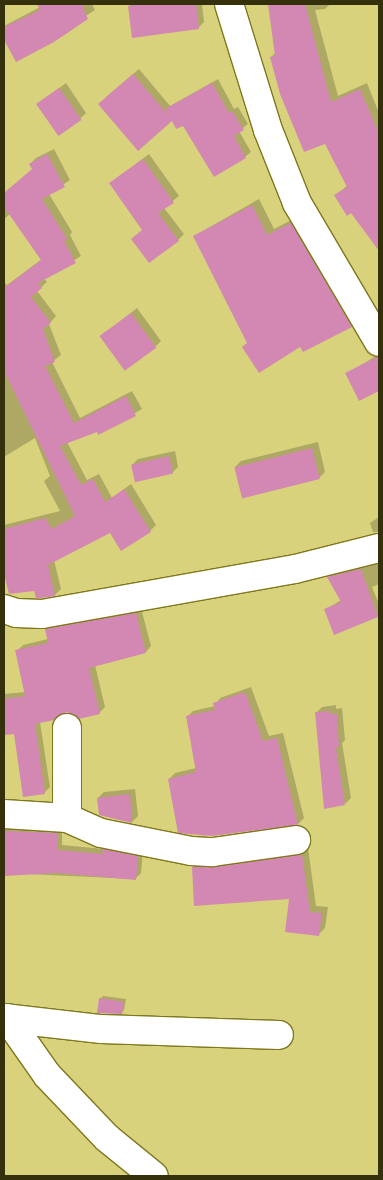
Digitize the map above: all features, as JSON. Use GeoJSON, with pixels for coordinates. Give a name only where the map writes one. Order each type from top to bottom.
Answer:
{"type":"FeatureCollection","features":[{"type":"Feature","properties":{"kind":"street"},"geometry":{"type":"LineString","coordinates":[[229,4],[268,130],[297,203],[379,342]]}},
{"type":"Feature","properties":{"kind":"street"},"geometry":{"type":"LineString","coordinates":[[4,609],[16,613],[42,614],[295,569],[379,548]]}},
{"type":"Feature","properties":{"kind":"street"},"geometry":{"type":"LineString","coordinates":[[66,818],[67,728]]}},
{"type":"Feature","properties":{"kind":"street"},"geometry":{"type":"LineString","coordinates":[[4,814],[66,818],[100,833],[191,851],[213,852],[296,840]]}},
{"type":"Feature","properties":{"kind":"street"},"geometry":{"type":"LineString","coordinates":[[5,1018],[101,1029],[279,1035]]}},
{"type":"Feature","properties":{"kind":"street"},"geometry":{"type":"LineString","coordinates":[[5,1018],[47,1075],[107,1138],[154,1176]]}},
{"type":"Feature","properties":{"kind":"building"},"geometry":{"type":"Polygon","coordinates":[[[37,4],[82,4],[88,19],[54,42],[16,62],[4,40],[4,27],[40,10],[37,4]]]}},
{"type":"Feature","properties":{"kind":"building"},"geometry":{"type":"Polygon","coordinates":[[[142,4],[196,4],[199,29],[132,38],[128,6],[142,4]]]}},
{"type":"Feature","properties":{"kind":"building"},"geometry":{"type":"Polygon","coordinates":[[[268,4],[305,4],[331,102],[360,89],[379,134],[379,251],[351,213],[347,216],[334,195],[347,187],[325,144],[304,152],[280,94],[270,57],[275,56],[268,4]]]}},
{"type":"Feature","properties":{"kind":"building"},"geometry":{"type":"Polygon","coordinates":[[[133,74],[168,115],[165,109],[212,83],[229,113],[232,111],[244,130],[234,136],[246,158],[214,177],[183,126],[176,129],[172,121],[138,151],[98,104],[133,74]]]}},
{"type":"Feature","properties":{"kind":"building"},"geometry":{"type":"Polygon","coordinates":[[[59,88],[81,120],[58,136],[36,104],[59,88]]]}},
{"type":"Feature","properties":{"kind":"building"},"geometry":{"type":"Polygon","coordinates":[[[47,154],[65,187],[42,199],[67,239],[64,241],[76,263],[38,283],[42,288],[31,297],[51,323],[43,329],[55,362],[45,366],[74,423],[126,396],[136,416],[98,435],[97,432],[60,446],[81,485],[93,479],[105,502],[124,489],[151,532],[121,551],[110,533],[48,565],[55,596],[36,598],[34,591],[9,594],[4,574],[4,529],[45,518],[52,529],[75,516],[4,371],[4,288],[41,260],[4,207],[4,193],[32,169],[29,164],[47,154]]]}},
{"type":"Feature","properties":{"kind":"building"},"geometry":{"type":"Polygon","coordinates":[[[143,159],[174,203],[158,213],[179,241],[149,263],[131,239],[142,230],[109,183],[143,159]]]}},
{"type":"Feature","properties":{"kind":"building"},"geometry":{"type":"Polygon","coordinates":[[[252,205],[267,235],[291,223],[352,327],[303,352],[300,347],[259,373],[242,347],[247,343],[193,236],[252,205]]]}},
{"type":"Feature","properties":{"kind":"building"},"geometry":{"type":"Polygon","coordinates":[[[131,313],[156,348],[125,371],[99,336],[131,313]]]}},
{"type":"Feature","properties":{"kind":"building"},"geometry":{"type":"Polygon","coordinates":[[[377,357],[379,358],[379,391],[359,401],[345,373],[377,357]]]}},
{"type":"Feature","properties":{"kind":"building"},"geometry":{"type":"Polygon","coordinates":[[[312,448],[320,479],[242,498],[234,467],[312,448]]]}},
{"type":"Feature","properties":{"kind":"building"},"geometry":{"type":"Polygon","coordinates":[[[169,456],[173,474],[135,482],[131,465],[169,456]]]}},
{"type":"Feature","properties":{"kind":"building"},"geometry":{"type":"Polygon","coordinates":[[[361,569],[378,617],[334,635],[324,609],[341,602],[327,577],[361,569]]]}},
{"type":"Feature","properties":{"kind":"building"},"geometry":{"type":"Polygon","coordinates":[[[136,613],[146,653],[89,668],[100,714],[79,719],[67,712],[54,720],[35,724],[45,794],[23,797],[14,734],[4,735],[4,699],[25,696],[15,650],[48,643],[45,629],[136,613]]]}},
{"type":"Feature","properties":{"kind":"building"},"geometry":{"type":"Polygon","coordinates":[[[245,692],[263,741],[277,738],[298,825],[212,836],[178,833],[168,779],[196,772],[186,716],[215,710],[213,703],[245,692]]]}},
{"type":"Feature","properties":{"kind":"building"},"geometry":{"type":"Polygon","coordinates":[[[330,711],[330,714],[337,714],[339,747],[336,748],[345,805],[324,809],[315,712],[330,711]]]}},
{"type":"Feature","properties":{"kind":"building"},"geometry":{"type":"Polygon","coordinates":[[[130,794],[132,823],[99,815],[97,798],[130,794]]]}},
{"type":"Feature","properties":{"kind":"building"},"geometry":{"type":"Polygon","coordinates":[[[4,831],[57,833],[57,850],[103,854],[102,849],[138,856],[136,880],[57,873],[4,876],[4,831]]]}},
{"type":"Feature","properties":{"kind":"building"},"geometry":{"type":"Polygon","coordinates":[[[302,854],[310,912],[322,913],[319,936],[285,932],[289,899],[194,906],[192,867],[215,867],[302,854]]]}},
{"type":"Feature","properties":{"kind":"building"},"geometry":{"type":"Polygon","coordinates":[[[99,998],[124,1002],[122,1014],[97,1013],[99,998]]]}}]}
